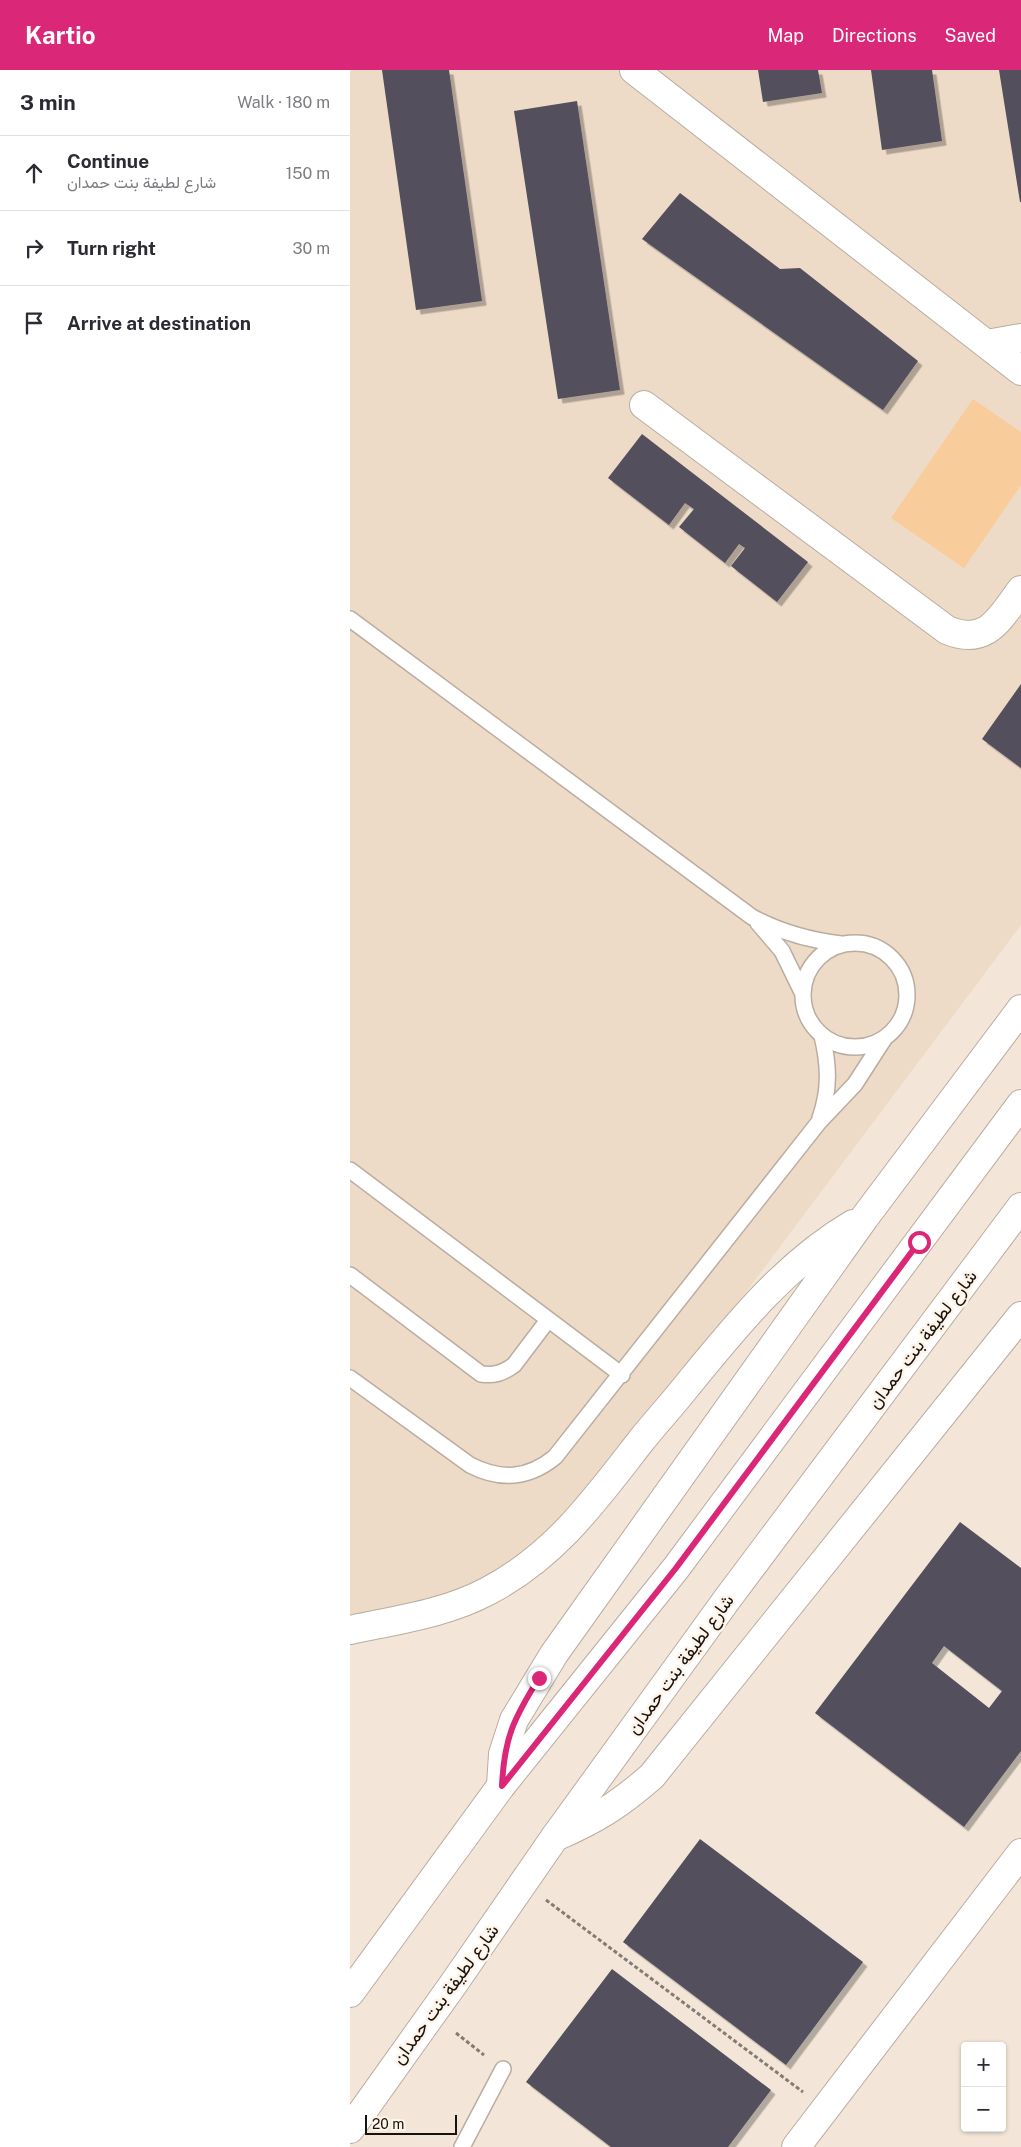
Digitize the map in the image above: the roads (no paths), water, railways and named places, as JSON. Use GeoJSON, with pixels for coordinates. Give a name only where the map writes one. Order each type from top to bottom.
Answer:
{"type":"FeatureCollection","features":[{"type":"Feature","properties":{"kind":"street"},"geometry":{"type":"LineString","coordinates":[[634,70],[1021,371]]}},
{"type":"Feature","properties":{"kind":"street"},"geometry":{"type":"LineString","coordinates":[[987,344],[1021,338]]}},
{"type":"Feature","properties":{"kind":"street"},"geometry":{"type":"LineString","coordinates":[[644,405],[947,630],[958,635],[981,634],[992,628],[1021,590]]}},
{"type":"Feature","properties":{"kind":"street"},"geometry":{"type":"LineString","coordinates":[[502,1786],[503,1754],[514,1720],[554,1654],[865,1217],[1021,1009]]}},
{"type":"Feature","properties":{"kind":"street"},"geometry":{"type":"LineString","coordinates":[[350,1993],[502,1786],[676,1568],[1021,1104]]}},
{"type":"Feature","properties":{"kind":"street","name":"شارع لطيفة بنت حمدان"},"geometry":{"type":"LineString","coordinates":[[350,2129],[555,1837],[728,1598],[1021,1207]]}},
{"type":"Feature","properties":{"kind":"street"},"geometry":{"type":"LineString","coordinates":[[350,1630],[439,1611],[487,1592],[531,1565],[570,1530],[725,1340],[764,1296],[811,1252],[865,1217]]}},
{"type":"Feature","properties":{"kind":"street"},"geometry":{"type":"LineString","coordinates":[[555,1837],[590,1822],[623,1801],[652,1776],[1021,1316]]}},
{"type":"Feature","properties":{"kind":"street"},"geometry":{"type":"LineString","coordinates":[[796,2147],[1021,1853]]}},
{"type":"Feature","properties":{"kind":"lane"},"geometry":{"type":"LineString","coordinates":[[350,619],[752,917],[782,951],[802,992],[804,1008],[810,1024],[822,1036],[836,1044],[852,1047],[869,1045],[884,1039]]}},
{"type":"Feature","properties":{"kind":"lane"},"geometry":{"type":"LineString","coordinates":[[752,917],[795,936],[841,944]]}},
{"type":"Feature","properties":{"kind":"lane"},"geometry":{"type":"LineString","coordinates":[[350,1378],[470,1465],[484,1472],[514,1477],[529,1474],[543,1467],[555,1457],[622,1375],[819,1122],[855,1084],[884,1039],[896,1028],[904,1013],[907,997],[906,981],[899,966],[888,953],[874,945],[857,942],[841,944],[826,950],[814,961],[806,976],[802,992]]}},
{"type":"Feature","properties":{"kind":"lane"},"geometry":{"type":"LineString","coordinates":[[819,1122],[826,1100],[829,1078],[827,1056],[822,1036]]}},
{"type":"Feature","properties":{"kind":"lane"},"geometry":{"type":"LineString","coordinates":[[350,1170],[622,1375]]}},
{"type":"Feature","properties":{"kind":"lane"},"geometry":{"type":"LineString","coordinates":[[350,1275],[481,1374],[499,1374],[514,1365],[548,1320]]}},
{"type":"Feature","properties":{"kind":"lane"},"geometry":{"type":"LineString","coordinates":[[462,2147],[503,2069]]}}]}
